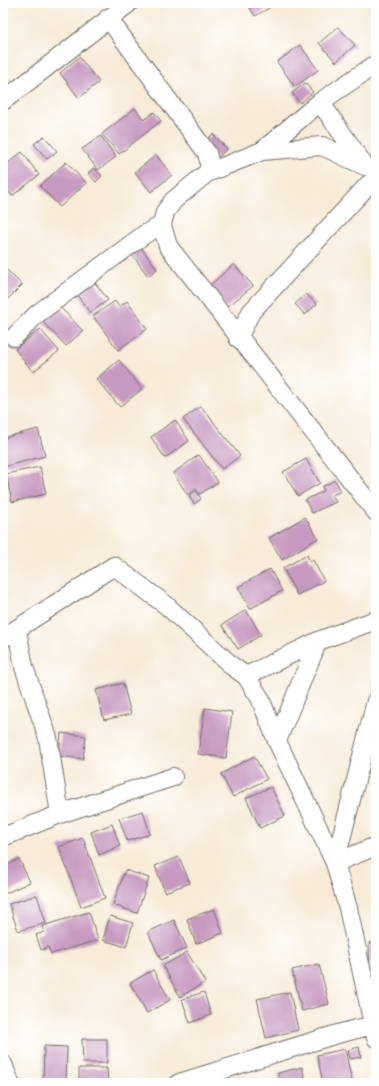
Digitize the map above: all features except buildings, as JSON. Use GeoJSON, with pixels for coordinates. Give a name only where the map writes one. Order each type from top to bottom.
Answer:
{"type":"FeatureCollection","features":[{"type":"Feature","properties":{"kind":"street"},"geometry":{"type":"LineString","coordinates":[[3,101],[129,3]]}},
{"type":"Feature","properties":{"kind":"street"},"geometry":{"type":"LineString","coordinates":[[108,18],[207,153],[210,164],[207,174]]}},
{"type":"Feature","properties":{"kind":"street"},"geometry":{"type":"LineString","coordinates":[[376,64],[320,102],[262,151],[207,174],[174,200],[165,212],[162,225],[168,246],[238,338],[376,512]]}},
{"type":"Feature","properties":{"kind":"street"},"geometry":{"type":"LineString","coordinates":[[320,102],[370,177]]}},
{"type":"Feature","properties":{"kind":"street"},"geometry":{"type":"LineString","coordinates":[[262,151],[322,146],[370,177]]}},
{"type":"Feature","properties":{"kind":"street"},"geometry":{"type":"LineString","coordinates":[[238,338],[251,312],[370,177]]}},
{"type":"Feature","properties":{"kind":"street"},"geometry":{"type":"LineString","coordinates":[[14,337],[37,314],[145,234],[162,225]]}},
{"type":"Feature","properties":{"kind":"street"},"geometry":{"type":"LineString","coordinates":[[224,318],[251,312]]}},
{"type":"Feature","properties":{"kind":"street"},"geometry":{"type":"LineString","coordinates":[[60,814],[48,738],[24,667],[10,634],[114,566],[166,605],[232,666],[246,676],[260,698],[277,741],[335,864],[348,908],[375,1029],[334,1034],[179,1083]]}},
{"type":"Feature","properties":{"kind":"street"},"geometry":{"type":"LineString","coordinates":[[246,676],[318,641],[376,620]]}},
{"type":"Feature","properties":{"kind":"street"},"geometry":{"type":"LineString","coordinates":[[277,741],[318,641]]}},
{"type":"Feature","properties":{"kind":"street"},"geometry":{"type":"LineString","coordinates":[[335,864],[376,701]]}},
{"type":"Feature","properties":{"kind":"street"},"geometry":{"type":"LineString","coordinates":[[3,838],[60,814],[173,777]]}},
{"type":"Feature","properties":{"kind":"street"},"geometry":{"type":"LineString","coordinates":[[335,864],[376,846]]}}]}
